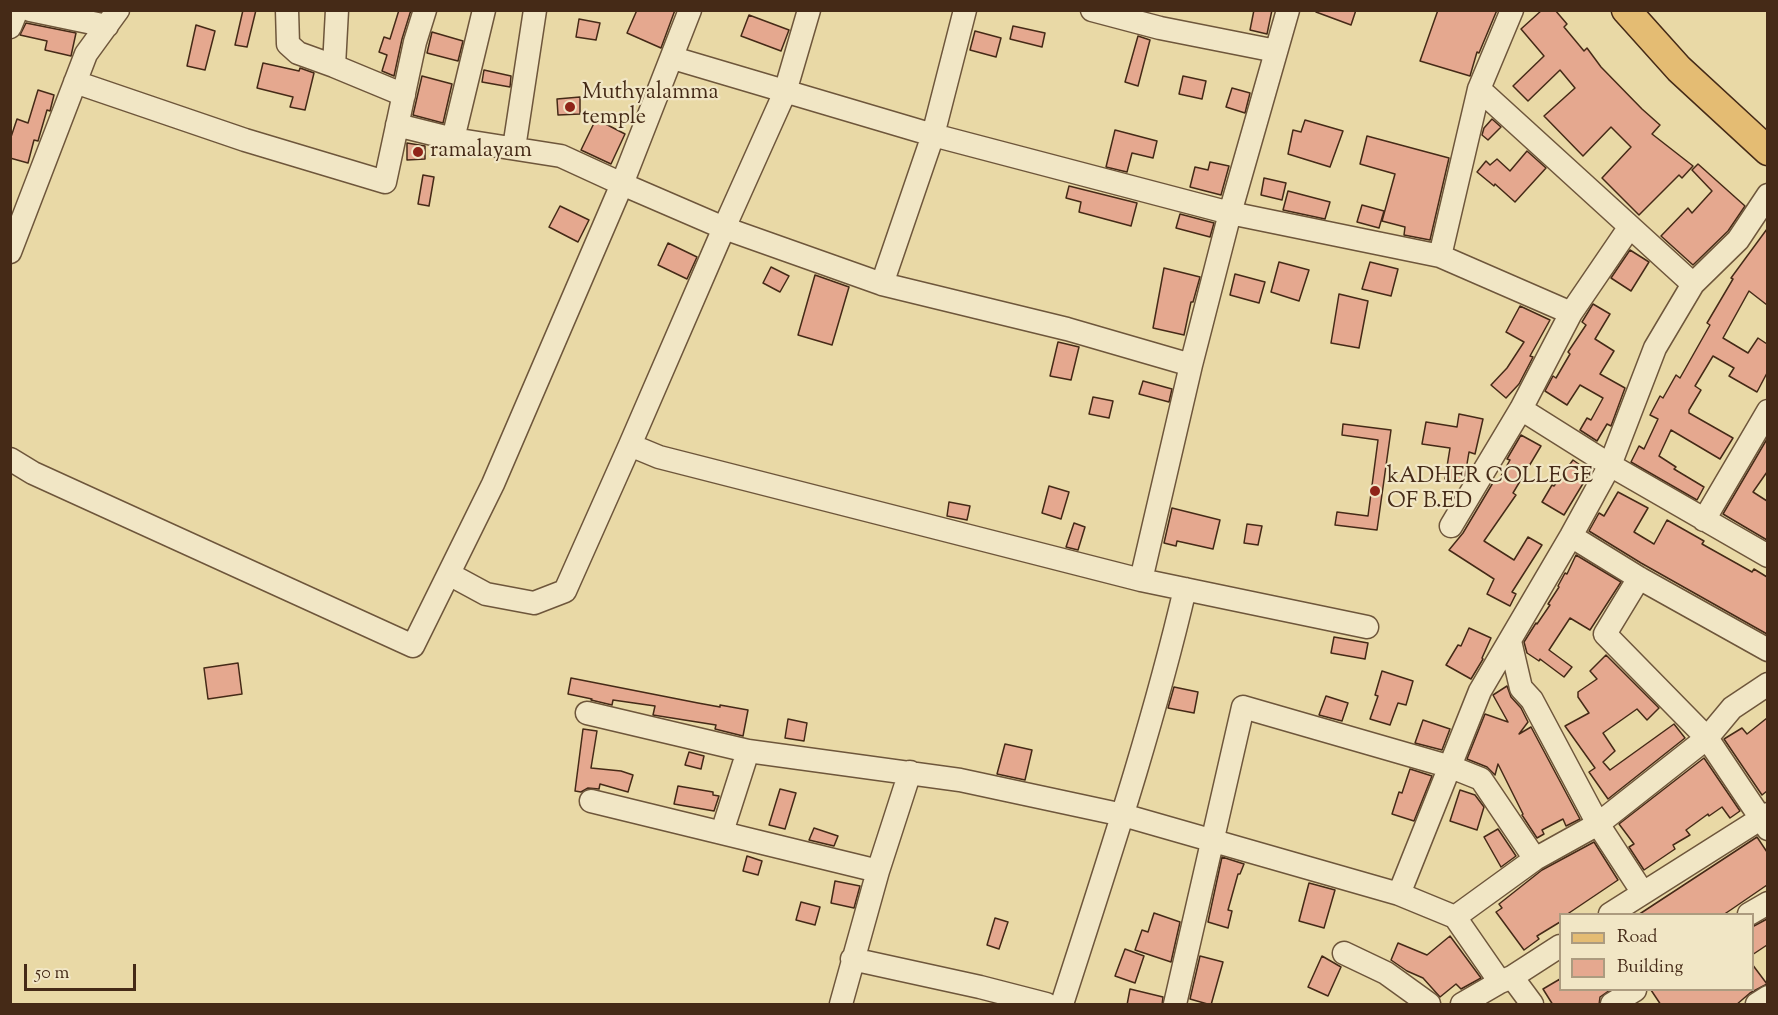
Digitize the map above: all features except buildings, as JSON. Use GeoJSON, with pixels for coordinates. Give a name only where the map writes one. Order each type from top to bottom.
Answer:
{"type":"FeatureCollection","features":[{"type":"Feature","properties":{"kind":"main road"},"geometry":{"type":"LineString","coordinates":[[1626,10],[1679,69],[1767,151]]}},
{"type":"Feature","properties":{"kind":"street"},"geometry":{"type":"LineString","coordinates":[[10,27],[17,10]]}},
{"type":"Feature","properties":{"kind":"street"},"geometry":{"type":"LineString","coordinates":[[30,10],[112,18]]}},
{"type":"Feature","properties":{"kind":"street"},"geometry":{"type":"LineString","coordinates":[[287,10],[288,44],[298,53],[404,95]]}},
{"type":"Feature","properties":{"kind":"street"},"geometry":{"type":"LineString","coordinates":[[334,66],[337,10]]}},
{"type":"Feature","properties":{"kind":"street"},"geometry":{"type":"LineString","coordinates":[[75,82],[245,140],[385,182],[415,42],[425,10]]}},
{"type":"Feature","properties":{"kind":"street"},"geometry":{"type":"LineString","coordinates":[[453,139],[484,10]]}},
{"type":"Feature","properties":{"kind":"street"},"geometry":{"type":"LineString","coordinates":[[514,148],[535,10]]}},
{"type":"Feature","properties":{"kind":"street"},"geometry":{"type":"LineString","coordinates":[[10,459],[33,473],[413,646],[493,484],[622,184],[690,10]]}},
{"type":"Feature","properties":{"kind":"street"},"geometry":{"type":"LineString","coordinates":[[449,574],[486,594],[534,603],[565,591],[785,92],[809,10]]}},
{"type":"Feature","properties":{"kind":"street"},"geometry":{"type":"LineString","coordinates":[[882,284],[933,135],[965,10]]}},
{"type":"Feature","properties":{"kind":"street"},"geometry":{"type":"LineString","coordinates":[[1092,10],[1160,28],[1276,51]]}},
{"type":"Feature","properties":{"kind":"street"},"geometry":{"type":"LineString","coordinates":[[1142,580],[1191,365],[1230,213],[1288,10]]}},
{"type":"Feature","properties":{"kind":"street"},"geometry":{"type":"LineString","coordinates":[[1440,256],[1479,89],[1512,10]]}},
{"type":"Feature","properties":{"kind":"street"},"geometry":{"type":"LineString","coordinates":[[10,252],[86,54],[112,18]]}},
{"type":"Feature","properties":{"kind":"street"},"geometry":{"type":"LineString","coordinates":[[673,58],[933,135],[1230,213],[1440,256],[1571,313]]}},
{"type":"Feature","properties":{"kind":"street"},"geometry":{"type":"LineString","coordinates":[[1479,89],[1693,284]]}},
{"type":"Feature","properties":{"kind":"street"},"geometry":{"type":"LineString","coordinates":[[397,125],[453,139],[561,156],[724,228],[882,284],[1067,329],[1191,365]]}},
{"type":"Feature","properties":{"kind":"street"},"geometry":{"type":"LineString","coordinates":[[1400,894],[1480,691],[1610,465],[1655,348],[1693,284],[1738,240],[1767,195]]}},
{"type":"Feature","properties":{"kind":"street"},"geometry":{"type":"LineString","coordinates":[[1451,526],[1521,409],[1571,313],[1629,228]]}},
{"type":"Feature","properties":{"kind":"street"},"geometry":{"type":"LineString","coordinates":[[1521,409],[1610,465],[1767,556]]}},
{"type":"Feature","properties":{"kind":"street"},"geometry":{"type":"LineString","coordinates":[[1704,520],[1761,436],[1767,411]]}},
{"type":"Feature","properties":{"kind":"street"},"geometry":{"type":"LineString","coordinates":[[630,446],[659,457],[1142,580],[1367,627]]}},
{"type":"Feature","properties":{"kind":"street"},"geometry":{"type":"LineString","coordinates":[[1571,536],[1639,578],[1767,650]]}},
{"type":"Feature","properties":{"kind":"street"},"geometry":{"type":"LineString","coordinates":[[1613,913],[1765,821],[1707,738],[1605,634],[1639,578]]}},
{"type":"Feature","properties":{"kind":"street"},"geometry":{"type":"LineString","coordinates":[[1062,1005],[1123,815],[1167,666],[1185,589]]}},
{"type":"Feature","properties":{"kind":"street"},"geometry":{"type":"LineString","coordinates":[[1510,641],[1521,688],[1532,700],[1598,824],[1643,893]]}},
{"type":"Feature","properties":{"kind":"street"},"geometry":{"type":"LineString","coordinates":[[1455,917],[1535,859],[1598,824],[1707,738],[1732,708],[1767,684]]}},
{"type":"Feature","properties":{"kind":"street"},"geometry":{"type":"LineString","coordinates":[[1175,1005],[1243,707],[1451,767],[1481,779],[1535,859]]}},
{"type":"Feature","properties":{"kind":"street"},"geometry":{"type":"LineString","coordinates":[[588,713],[748,751],[960,780],[1123,815],[1400,894],[1455,917],[1506,980],[1532,1005]]}},
{"type":"Feature","properties":{"kind":"street"},"geometry":{"type":"LineString","coordinates":[[722,832],[748,751]]}},
{"type":"Feature","properties":{"kind":"street"},"geometry":{"type":"LineString","coordinates":[[841,1005],[878,871],[910,772]]}},
{"type":"Feature","properties":{"kind":"street"},"geometry":{"type":"LineString","coordinates":[[591,801],[878,871]]}},
{"type":"Feature","properties":{"kind":"street"},"geometry":{"type":"LineString","coordinates":[[1752,913],[1767,903]]}},
{"type":"Feature","properties":{"kind":"street"},"geometry":{"type":"LineString","coordinates":[[1462,1005],[1559,947]]}},
{"type":"Feature","properties":{"kind":"street"},"geometry":{"type":"LineString","coordinates":[[1344,953],[1386,973],[1429,1005]]}},
{"type":"Feature","properties":{"kind":"street"},"geometry":{"type":"LineString","coordinates":[[852,959],[980,987],[1046,1005]]}},
{"type":"Feature","properties":{"kind":"street"},"geometry":{"type":"LineString","coordinates":[[1612,1005],[1633,991]]}},
{"type":"Feature","properties":{"kind":"street"},"geometry":{"type":"LineString","coordinates":[[1757,1005],[1767,997]]}},
{"type":"Feature","properties":{"kind":"place","name":"Muthyalamma temple"},"geometry":{"type":"Point","coordinates":[570,107]}},
{"type":"Feature","properties":{"kind":"place","name":"ramalayam"},"geometry":{"type":"Point","coordinates":[418,152]}},
{"type":"Feature","properties":{"kind":"place","name":"kADHER COLLEGE OF B.ED"},"geometry":{"type":"Point","coordinates":[1375,491]}}]}
